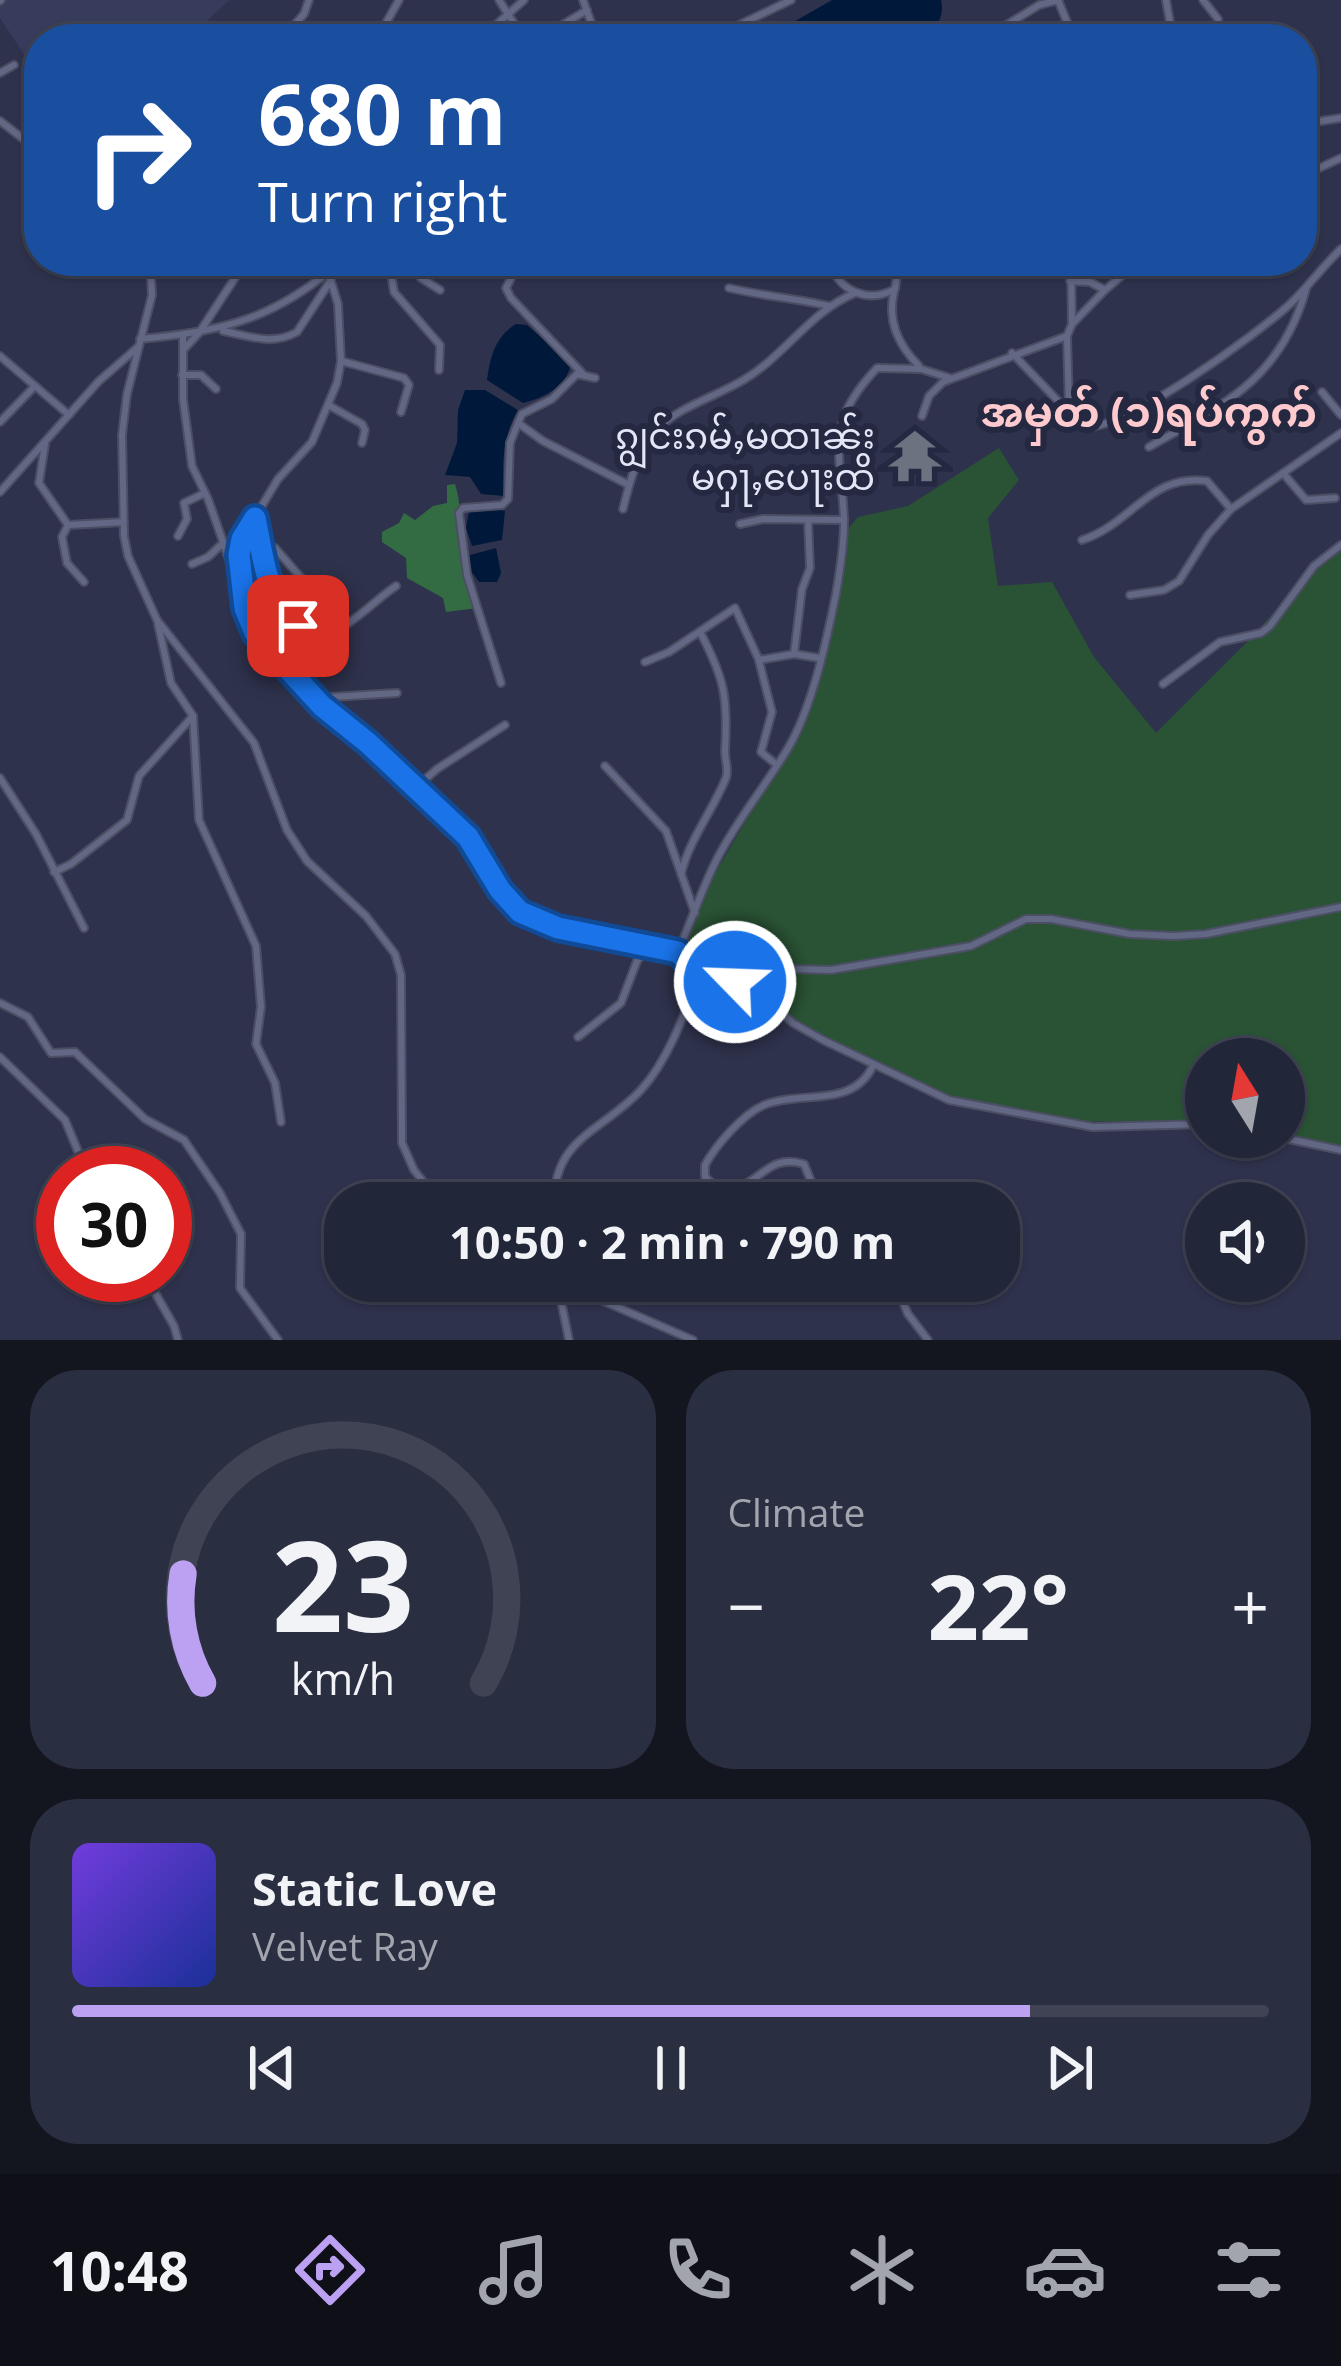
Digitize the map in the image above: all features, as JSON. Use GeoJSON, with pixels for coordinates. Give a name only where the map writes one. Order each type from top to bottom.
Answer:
{"type":"FeatureCollection","features":[{"type":"Feature","properties":{"kind":"street"},"geometry":{"type":"LineString","coordinates":[[499,0],[514,24]]}},
{"type":"Feature","properties":{"kind":"street"},"geometry":{"type":"LineString","coordinates":[[496,24],[524,0]]}},
{"type":"Feature","properties":{"kind":"street"},"geometry":{"type":"LineString","coordinates":[[583,0],[592,24]]}},
{"type":"Feature","properties":{"kind":"street"},"geometry":{"type":"LineString","coordinates":[[741,24],[791,0]]}},
{"type":"Feature","properties":{"kind":"street"},"geometry":{"type":"LineString","coordinates":[[1008,24],[1039,5],[1058,0]]}},
{"type":"Feature","properties":{"kind":"street"},"geometry":{"type":"LineString","coordinates":[[1203,0],[1218,20]]}},
{"type":"Feature","properties":{"kind":"street"},"geometry":{"type":"LineString","coordinates":[[564,24],[587,10]]}},
{"type":"Feature","properties":{"kind":"street"},"geometry":{"type":"LineString","coordinates":[[0,73],[14,65]]}},
{"type":"Feature","properties":{"kind":"street"},"geometry":{"type":"LineString","coordinates":[[0,121],[24,139]]}},
{"type":"Feature","properties":{"kind":"street"},"geometry":{"type":"LineString","coordinates":[[1317,274],[1341,249]]}},
{"type":"Feature","properties":{"kind":"street"},"geometry":{"type":"LineString","coordinates":[[151,276],[152,295],[122,435],[128,556],[157,620],[172,682],[193,716],[199,820],[256,946],[261,1007],[256,1044],[275,1083],[281,1123]]}},
{"type":"Feature","properties":{"kind":"street"},"geometry":{"type":"LineString","coordinates":[[184,349],[236,276]]}},
{"type":"Feature","properties":{"kind":"street"},"geometry":{"type":"LineString","coordinates":[[218,330],[281,341],[297,332],[330,276]]}},
{"type":"Feature","properties":{"kind":"street"},"geometry":{"type":"LineString","coordinates":[[0,492],[139,343],[218,330],[330,276]]}},
{"type":"Feature","properties":{"kind":"street"},"geometry":{"type":"LineString","coordinates":[[245,608],[239,547],[278,479],[312,442],[330,406],[341,361],[338,304],[330,276]]}},
{"type":"Feature","properties":{"kind":"street"},"geometry":{"type":"LineString","coordinates":[[391,276],[394,292],[440,345],[439,370]]}},
{"type":"Feature","properties":{"kind":"street"},"geometry":{"type":"LineString","coordinates":[[420,276],[440,290]]}},
{"type":"Feature","properties":{"kind":"street"},"geometry":{"type":"LineString","coordinates":[[512,276],[506,288],[511,298],[582,374],[595,378]]}},
{"type":"Feature","properties":{"kind":"street"},"geometry":{"type":"LineString","coordinates":[[834,276],[855,293]]}},
{"type":"Feature","properties":{"kind":"street"},"geometry":{"type":"LineString","coordinates":[[897,276],[891,316],[921,369]]}},
{"type":"Feature","properties":{"kind":"street"},"geometry":{"type":"LineString","coordinates":[[1070,276],[1072,324]]}},
{"type":"Feature","properties":{"kind":"street"},"geometry":{"type":"LineString","coordinates":[[1070,411],[1067,336],[1072,324],[1122,276]]}},
{"type":"Feature","properties":{"kind":"street"},"geometry":{"type":"LineString","coordinates":[[1012,353],[1082,426],[1093,429],[1118,419],[1242,344],[1316,276]]}},
{"type":"Feature","properties":{"kind":"street"},"geometry":{"type":"LineString","coordinates":[[1070,280],[1106,290]]}},
{"type":"Feature","properties":{"kind":"street"},"geometry":{"type":"LineString","coordinates":[[1149,447],[1212,411],[1266,372],[1301,307],[1307,285]]}},
{"type":"Feature","properties":{"kind":"street"},"geometry":{"type":"LineString","coordinates":[[729,288],[829,306]]}},
{"type":"Feature","properties":{"kind":"street"},"geometry":{"type":"LineString","coordinates":[[623,509],[629,485],[656,430],[749,377],[829,306],[855,293],[881,295],[895,289]]}},
{"type":"Feature","properties":{"kind":"street"},"geometry":{"type":"LineString","coordinates":[[183,335],[182,376],[192,466],[255,633],[315,698],[468,837],[500,890],[520,912],[558,928],[678,952],[699,975]]}},
{"type":"Feature","properties":{"kind":"street"},"geometry":{"type":"LineString","coordinates":[[922,416],[929,396],[950,378],[1067,336]]}},
{"type":"Feature","properties":{"kind":"street"},"geometry":{"type":"LineString","coordinates":[[0,356],[69,415]]}},
{"type":"Feature","properties":{"kind":"street"},"geometry":{"type":"LineString","coordinates":[[341,361],[404,378],[409,385],[400,412]]}},
{"type":"Feature","properties":{"kind":"street"},"geometry":{"type":"LineString","coordinates":[[678,952],[717,859],[777,765],[811,699],[836,594],[844,520],[838,433],[854,392],[877,368],[921,369],[950,378]]}},
{"type":"Feature","properties":{"kind":"street"},"geometry":{"type":"LineString","coordinates":[[182,376],[201,374],[216,388]]}},
{"type":"Feature","properties":{"kind":"street"},"geometry":{"type":"LineString","coordinates":[[501,683],[467,575],[459,513],[483,504],[502,505],[508,499],[510,443],[522,414],[552,399],[582,374]]}},
{"type":"Feature","properties":{"kind":"street"},"geometry":{"type":"LineString","coordinates":[[0,422],[35,386]]}},
{"type":"Feature","properties":{"kind":"street"},"geometry":{"type":"LineString","coordinates":[[1322,392],[1341,415]]}},
{"type":"Feature","properties":{"kind":"street"},"geometry":{"type":"LineString","coordinates":[[330,406],[362,424],[362,443]]}},
{"type":"Feature","properties":{"kind":"street"},"geometry":{"type":"LineString","coordinates":[[518,424],[629,485]]}},
{"type":"Feature","properties":{"kind":"street"},"geometry":{"type":"LineString","coordinates":[[1130,595],[1164,590],[1178,580],[1231,509],[1341,433]]}},
{"type":"Feature","properties":{"kind":"street"},"geometry":{"type":"LineString","coordinates":[[46,440],[39,483],[68,525]]}},
{"type":"Feature","properties":{"kind":"street"},"geometry":{"type":"LineString","coordinates":[[1283,473],[1306,500],[1335,499]]}},
{"type":"Feature","properties":{"kind":"street"},"geometry":{"type":"LineString","coordinates":[[1082,540],[1118,522],[1172,481],[1207,482],[1231,509]]}},
{"type":"Feature","properties":{"kind":"street"},"geometry":{"type":"LineString","coordinates":[[178,536],[185,527],[184,503],[205,493]]}},
{"type":"Feature","properties":{"kind":"street"},"geometry":{"type":"LineString","coordinates":[[255,518],[281,607],[298,626],[334,632],[395,586]]}},
{"type":"Feature","properties":{"kind":"street"},"geometry":{"type":"LineString","coordinates":[[740,524],[763,519],[844,520]]}},
{"type":"Feature","properties":{"kind":"street"},"geometry":{"type":"LineString","coordinates":[[794,654],[802,589],[810,568],[808,521]]}},
{"type":"Feature","properties":{"kind":"street"},"geometry":{"type":"LineString","coordinates":[[68,525],[124,522]]}},
{"type":"Feature","properties":{"kind":"street"},"geometry":{"type":"LineString","coordinates":[[68,525],[62,537],[68,563],[84,582]]}},
{"type":"Feature","properties":{"kind":"street"},"geometry":{"type":"LineString","coordinates":[[1163,684],[1220,642],[1270,626],[1314,566],[1341,544]]}},
{"type":"Feature","properties":{"kind":"street"},"geometry":{"type":"LineString","coordinates":[[192,564],[220,545]]}},
{"type":"Feature","properties":{"kind":"street"},"geometry":{"type":"LineString","coordinates":[[261,545],[275,548],[303,580]]}},
{"type":"Feature","properties":{"kind":"street"},"geometry":{"type":"LineString","coordinates":[[645,662],[738,609],[759,660],[772,712],[760,749],[777,765]]}},
{"type":"Feature","properties":{"kind":"street"},"geometry":{"type":"LineString","coordinates":[[157,620],[254,742],[287,830],[307,861],[366,916],[395,954],[401,975],[403,1142],[423,1182]]}},
{"type":"Feature","properties":{"kind":"street"},"geometry":{"type":"LineString","coordinates":[[682,874],[687,850],[729,775],[725,756],[728,709],[700,632]]}},
{"type":"Feature","properties":{"kind":"street"},"geometry":{"type":"LineString","coordinates":[[759,660],[794,654],[819,658]]}},
{"type":"Feature","properties":{"kind":"street"},"geometry":{"type":"LineString","coordinates":[[315,698],[397,692]]}},
{"type":"Feature","properties":{"kind":"street"},"geometry":{"type":"LineString","coordinates":[[54,872],[128,820],[139,776],[193,716]]}},
{"type":"Feature","properties":{"kind":"street"},"geometry":{"type":"LineString","coordinates":[[414,789],[505,725]]}},
{"type":"Feature","properties":{"kind":"street"},"geometry":{"type":"LineString","coordinates":[[605,766],[666,831],[695,913]]}},
{"type":"Feature","properties":{"kind":"street"},"geometry":{"type":"LineString","coordinates":[[0,778],[36,834],[84,928]]}},
{"type":"Feature","properties":{"kind":"street"},"geometry":{"type":"LineString","coordinates":[[699,975],[751,968],[831,970],[971,946],[1025,919],[1174,936],[1341,907]]}},
{"type":"Feature","properties":{"kind":"street"},"geometry":{"type":"LineString","coordinates":[[578,1037],[621,1004],[647,948]]}},
{"type":"Feature","properties":{"kind":"street"},"geometry":{"type":"LineString","coordinates":[[712,973],[758,992],[793,1023],[873,1066],[949,1100],[1093,1127],[1185,1125]]}},
{"type":"Feature","properties":{"kind":"street"},"geometry":{"type":"LineString","coordinates":[[556,1182],[566,1152],[641,1090],[671,1040],[699,975]]}},
{"type":"Feature","properties":{"kind":"street"},"geometry":{"type":"LineString","coordinates":[[0,1003],[28,1017],[51,1053],[75,1052],[145,1119],[184,1140],[220,1192],[241,1234],[240,1288],[278,1340]]}},
{"type":"Feature","properties":{"kind":"street"},"geometry":{"type":"LineString","coordinates":[[0,1057],[65,1120],[76,1146]]}},
{"type":"Feature","properties":{"kind":"street"},"geometry":{"type":"LineString","coordinates":[[709,1182],[705,1165],[757,1108],[783,1100],[846,1094],[867,1078],[873,1066]]}},
{"type":"Feature","properties":{"kind":"street"},"geometry":{"type":"LineString","coordinates":[[1305,1142],[1341,1150]]}},
{"type":"Feature","properties":{"kind":"street"},"geometry":{"type":"LineString","coordinates":[[751,1182],[771,1163],[792,1160],[803,1164],[811,1182]]}},
{"type":"Feature","properties":{"kind":"street"},"geometry":{"type":"LineString","coordinates":[[160,1302],[178,1340]]}},
{"type":"Feature","properties":{"kind":"street"},"geometry":{"type":"LineString","coordinates":[[561,1302],[569,1340]]}},
{"type":"Feature","properties":{"kind":"street"},"geometry":{"type":"LineString","coordinates":[[605,1302],[693,1340]]}},
{"type":"Feature","properties":{"kind":"street"},"geometry":{"type":"LineString","coordinates":[[903,1302],[928,1340]]}},
{"type":"Feature","properties":{"kind":"shaded area"},"geometry":{"type":"Polygon","coordinates":[[[7,0],[229,0],[204,24],[24,24],[24,54],[0,18],[0,4],[7,0]]]}},
{"type":"Feature","properties":{"kind":"shaded area"},"geometry":{"type":"Polygon","coordinates":[[[832,0],[941,0],[937,24],[790,24],[832,0]]]}},
{"type":"Feature","properties":{"kind":"shaded area"},"geometry":{"type":"Polygon","coordinates":[[[516,324],[527,325],[571,364],[553,390],[523,403],[487,380],[495,348],[516,324]]]}},
{"type":"Feature","properties":{"kind":"shaded area"},"geometry":{"type":"Polygon","coordinates":[[[465,390],[485,390],[518,410],[504,451],[504,496],[481,494],[470,477],[445,475],[457,443],[458,410],[465,390]]]}},
{"type":"Feature","properties":{"kind":"shaded area"},"geometry":{"type":"Polygon","coordinates":[[[489,507],[505,511],[502,540],[472,546],[466,528],[469,511],[489,507]]]}},
{"type":"Feature","properties":{"kind":"shaded area"},"geometry":{"type":"Polygon","coordinates":[[[496,548],[501,573],[497,582],[479,582],[468,567],[470,555],[496,548]]]}},
{"type":"Feature","properties":{"kind":"green space"},"geometry":{"type":"Polygon","coordinates":[[[999,448],[1019,480],[988,518],[998,586],[1052,582],[1094,657],[1156,733],[1311,571],[1341,546],[1341,1153],[1305,1146],[1305,1038],[1185,1038],[1185,1124],[1039,1121],[915,1087],[826,1044],[729,980],[699,977],[674,956],[691,915],[796,734],[840,578],[848,529],[858,517],[908,506],[999,448]]]}},
{"type":"Feature","properties":{"kind":"green space"},"geometry":{"type":"Polygon","coordinates":[[[455,484],[463,562],[478,608],[446,612],[443,598],[407,578],[406,558],[382,542],[382,532],[399,523],[404,513],[415,520],[433,506],[447,503],[447,485],[455,484]]]}},
{"type":"Feature","properties":{"kind":"place","name":"ၵျွင်းၵမ်ႇမထၢၼ်း မႁႃႇပေႃးထိ"},"geometry":{"type":"Point","coordinates":[915,456]}},
{"type":"Feature","properties":{"kind":"district","name":"အမှတ် (၁)ရပ်ကွက်"},"geometry":{"type":"Point","coordinates":[1149,410]}},
{"type":"Feature","properties":{"kind":"route"},"geometry":{"type":"LineString","coordinates":[[298,626],[275,596],[255,518],[239,555],[245,608],[255,633],[322,706],[468,837],[500,890],[520,912],[616,943],[678,952],[699,975],[712,973],[735,982]]}}]}
